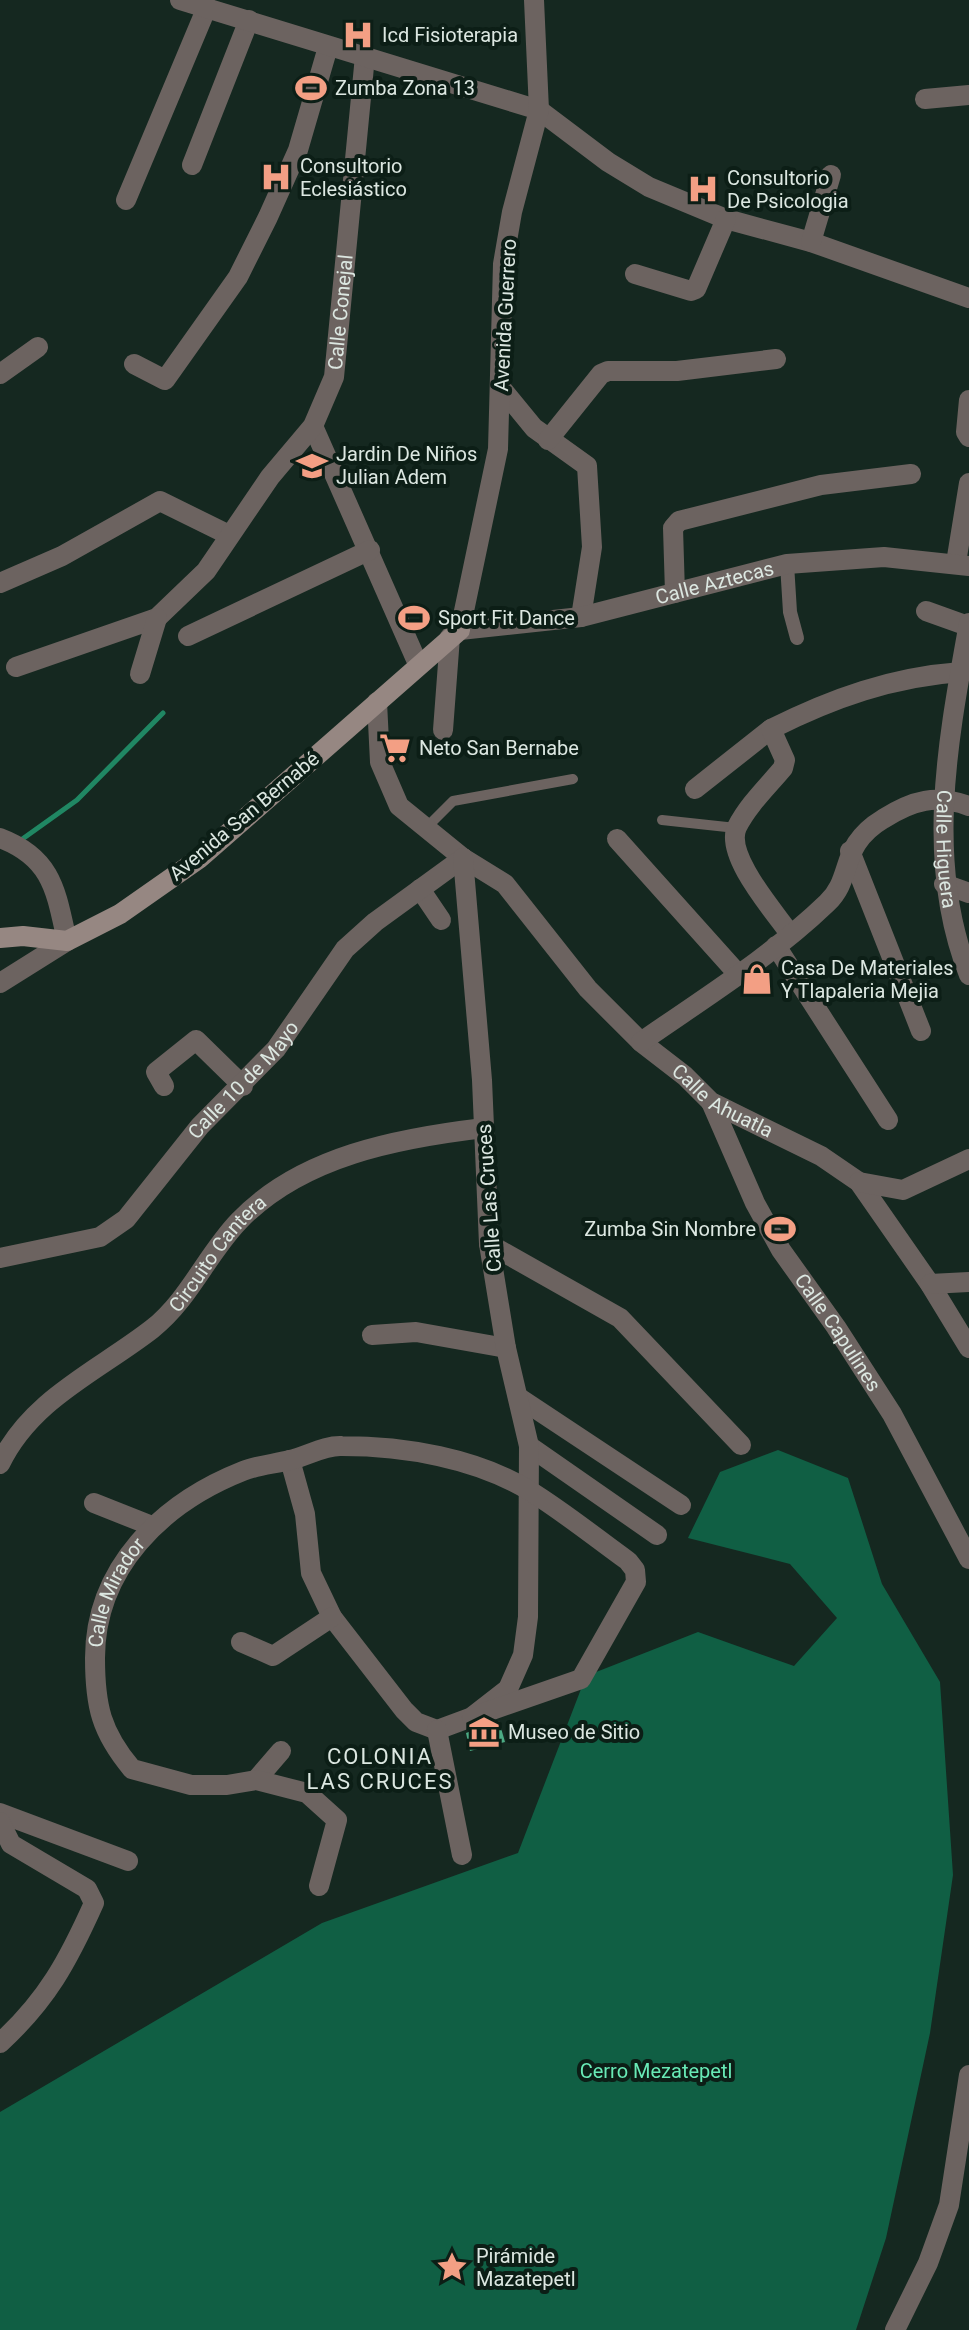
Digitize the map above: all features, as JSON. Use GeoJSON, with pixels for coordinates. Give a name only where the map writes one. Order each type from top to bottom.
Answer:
{"type":"FeatureCollection","features":[{"type":"Feature","properties":{"kind":"main road","name":"Avenida San Bernabé"},"geometry":{"type":"LineString","coordinates":[[67,941],[120,914],[200,858],[455,634]]}},
{"type":"Feature","properties":{"kind":"main road"},"geometry":{"type":"LineString","coordinates":[[0,938],[23,936],[67,941]]}},
{"type":"Feature","properties":{"kind":"street"},"geometry":{"type":"LineString","coordinates":[[180,0],[539,110],[608,162],[649,187],[726,219],[811,242],[969,298]]}},
{"type":"Feature","properties":{"kind":"street","name":"Avenida Guerrero"},"geometry":{"type":"LineString","coordinates":[[443,730],[455,634],[498,449],[503,264],[512,212],[539,110],[534,0]]}},
{"type":"Feature","properties":{"kind":"street"},"geometry":{"type":"LineString","coordinates":[[126,200],[207,7]]}},
{"type":"Feature","properties":{"kind":"street"},"geometry":{"type":"LineString","coordinates":[[192,165],[249,20]]}},
{"type":"Feature","properties":{"kind":"street"},"geometry":{"type":"LineString","coordinates":[[134,364],[165,380],[238,277],[298,150],[328,47]]}},
{"type":"Feature","properties":{"kind":"street","name":"Calle Conejal"},"geometry":{"type":"LineString","coordinates":[[16,667],[157,618],[206,571],[270,477],[313,426],[336,363],[365,56]]}},
{"type":"Feature","properties":{"kind":"street"},"geometry":{"type":"LineString","coordinates":[[925,99],[969,95]]}},
{"type":"Feature","properties":{"kind":"street"},"geometry":{"type":"LineString","coordinates":[[811,242],[831,175]]}},
{"type":"Feature","properties":{"kind":"street"},"geometry":{"type":"LineString","coordinates":[[635,274],[691,291],[696,289],[726,219]]}},
{"type":"Feature","properties":{"kind":"street"},"geometry":{"type":"LineString","coordinates":[[0,374],[38,347]]}},
{"type":"Feature","properties":{"kind":"street"},"geometry":{"type":"LineString","coordinates":[[548,440],[601,374],[608,371],[677,371],[776,359]]}},
{"type":"Feature","properties":{"kind":"street"},"geometry":{"type":"LineString","coordinates":[[502,389],[548,440],[587,466],[592,547],[581,617]]}},
{"type":"Feature","properties":{"kind":"street"},"geometry":{"type":"LineString","coordinates":[[969,400],[966,432],[969,437]]}},
{"type":"Feature","properties":{"kind":"street"},"geometry":{"type":"LineString","coordinates":[[313,426],[418,664]]}},
{"type":"Feature","properties":{"kind":"street"},"geometry":{"type":"LineString","coordinates":[[675,593],[673,528],[679,521],[821,485],[911,474]]}},
{"type":"Feature","properties":{"kind":"street"},"geometry":{"type":"LineString","coordinates":[[962,565],[969,483]]}},
{"type":"Feature","properties":{"kind":"street"},"geometry":{"type":"LineString","coordinates":[[0,583],[62,556],[160,501],[229,535]]}},
{"type":"Feature","properties":{"kind":"street"},"geometry":{"type":"LineString","coordinates":[[188,636],[370,550]]}},
{"type":"Feature","properties":{"kind":"street","name":"Calle Aztecas"},"geometry":{"type":"LineString","coordinates":[[455,634],[581,617],[787,564],[884,557],[962,565]]}},
{"type":"Feature","properties":{"kind":"street"},"geometry":{"type":"LineString","coordinates":[[787,564],[790,612],[797,638]]}},
{"type":"Feature","properties":{"kind":"street"},"geometry":{"type":"LineString","coordinates":[[926,611],[969,625]]}},
{"type":"Feature","properties":{"kind":"street"},"geometry":{"type":"LineString","coordinates":[[140,674],[157,618]]}},
{"type":"Feature","properties":{"kind":"street","name":"Calle Higuera"},"geometry":{"type":"LineString","coordinates":[[969,625],[944,797],[944,884],[952,934],[969,975]]}},
{"type":"Feature","properties":{"kind":"street"},"geometry":{"type":"LineString","coordinates":[[695,789],[771,729],[826,702],[893,680],[961,672]]}},
{"type":"Feature","properties":{"kind":"street"},"geometry":{"type":"LineString","coordinates":[[377,702],[380,762],[390,791],[399,806],[463,858]]}},
{"type":"Feature","properties":{"kind":"street"},"geometry":{"type":"LineString","coordinates":[[771,729],[785,760],[783,768],[736,828],[734,844],[783,940],[888,1120]]}},
{"type":"Feature","properties":{"kind":"street"},"geometry":{"type":"LineString","coordinates":[[641,1042],[738,974],[831,900],[850,851],[862,834],[882,819],[906,807],[944,797],[969,806]]}},
{"type":"Feature","properties":{"kind":"street"},"geometry":{"type":"LineString","coordinates":[[0,838],[35,857],[55,891],[67,941],[0,983]]}},
{"type":"Feature","properties":{"kind":"street"},"geometry":{"type":"LineString","coordinates":[[617,839],[738,974]]}},
{"type":"Feature","properties":{"kind":"street"},"geometry":{"type":"LineString","coordinates":[[850,851],[921,1031]]}},
{"type":"Feature","properties":{"kind":"street","name":"Calle 10 de Mayo"},"geometry":{"type":"LineString","coordinates":[[0,1258],[100,1237],[126,1219],[200,1126],[243,1086],[276,1049],[345,949],[463,858]]}},
{"type":"Feature","properties":{"kind":"street","name":"Calle Ahuatla"},"geometry":{"type":"LineString","coordinates":[[463,858],[505,884],[588,989],[641,1042],[685,1076],[711,1102],[821,1156],[859,1182],[930,1284],[969,1348]]}},
{"type":"Feature","properties":{"kind":"street","name":"Calle Las Cruces"},"geometry":{"type":"LineString","coordinates":[[437,1730],[472,1717],[508,1689],[523,1655],[528,1617],[529,1446],[506,1348],[489,1244],[484,1128],[463,858]]}},
{"type":"Feature","properties":{"kind":"street"},"geometry":{"type":"LineString","coordinates":[[944,884],[969,893]]}},
{"type":"Feature","properties":{"kind":"street"},"geometry":{"type":"LineString","coordinates":[[420,889],[441,920]]}},
{"type":"Feature","properties":{"kind":"street"},"geometry":{"type":"LineString","coordinates":[[164,1086],[155,1076],[156,1072],[196,1040],[243,1086]]}},
{"type":"Feature","properties":{"kind":"street","name":"Calle Capulines"},"geometry":{"type":"LineString","coordinates":[[711,1102],[739,1173],[762,1215],[892,1414],[969,1559]]}},
{"type":"Feature","properties":{"kind":"street","name":"Circuito Cantera"},"geometry":{"type":"LineString","coordinates":[[0,1464],[8,1447],[37,1412],[154,1328],[196,1281],[239,1220],[277,1190],[363,1149],[416,1136],[484,1128]]}},
{"type":"Feature","properties":{"kind":"street"},"geometry":{"type":"LineString","coordinates":[[859,1182],[903,1190],[969,1159]]}},
{"type":"Feature","properties":{"kind":"street"},"geometry":{"type":"LineString","coordinates":[[489,1244],[620,1318],[741,1445]]}},
{"type":"Feature","properties":{"kind":"street"},"geometry":{"type":"LineString","coordinates":[[930,1284],[969,1282]]}},
{"type":"Feature","properties":{"kind":"street"},"geometry":{"type":"LineString","coordinates":[[372,1335],[416,1332],[506,1348]]}},
{"type":"Feature","properties":{"kind":"street"},"geometry":{"type":"LineString","coordinates":[[518,1397],[681,1505]]}},
{"type":"Feature","properties":{"kind":"street","name":"Calle Mirador"},"geometry":{"type":"LineString","coordinates":[[319,1886],[337,1820],[307,1793],[256,1780],[227,1785],[191,1785],[132,1769],[100,1722],[95,1687],[95,1641],[105,1590],[127,1555],[152,1526],[222,1481],[246,1470],[338,1445],[384,1449],[479,1467],[528,1490],[628,1561],[635,1570],[636,1582],[581,1679],[472,1717]]}},
{"type":"Feature","properties":{"kind":"street"},"geometry":{"type":"LineString","coordinates":[[529,1446],[657,1535]]}},
{"type":"Feature","properties":{"kind":"street"},"geometry":{"type":"LineString","coordinates":[[290,1460],[305,1514],[311,1573],[332,1617],[410,1716],[437,1730],[462,1855]]}},
{"type":"Feature","properties":{"kind":"street"},"geometry":{"type":"LineString","coordinates":[[94,1503],[152,1526]]}},
{"type":"Feature","properties":{"kind":"street"},"geometry":{"type":"LineString","coordinates":[[241,1642],[273,1656],[332,1617]]}},
{"type":"Feature","properties":{"kind":"street"},"geometry":{"type":"LineString","coordinates":[[256,1780],[281,1751]]}},
{"type":"Feature","properties":{"kind":"street"},"geometry":{"type":"LineString","coordinates":[[0,1813],[128,1861]]}},
{"type":"Feature","properties":{"kind":"street"},"geometry":{"type":"LineString","coordinates":[[0,1822],[11,1844],[87,1889],[94,1903],[66,1966],[33,2010],[0,2043]]}},
{"type":"Feature","properties":{"kind":"street"},"geometry":{"type":"LineString","coordinates":[[895,2330],[928,2263],[949,2205],[966,2113],[969,2075]]}},
{"type":"Feature","properties":{"kind":"lane"},"geometry":{"type":"LineString","coordinates":[[425,829],[453,801],[573,779]]}},
{"type":"Feature","properties":{"kind":"lane"},"geometry":{"type":"LineString","coordinates":[[662,820],[736,828]]}},
{"type":"Feature","properties":{"kind":"green space","name":"Cerro Mezatepetl"},"geometry":{"type":"Polygon","coordinates":[[[778,1450],[848,1478],[882,1584],[940,1682],[953,1875],[930,2033],[886,2238],[856,2330],[0,2330],[0,2112],[322,1923],[518,1853],[586,1676],[698,1632],[794,1666],[837,1618],[790,1564],[688,1538],[720,1472],[778,1450]]]}},
{"type":"Feature","properties":{"kind":"building","name":"Museo de Sitio"},"geometry":{"type":"Polygon","coordinates":[[[499,1721],[505,1742],[470,1751],[466,1733],[499,1721]]]}},
{"type":"Feature","properties":{"kind":"waterway"},"geometry":{"type":"LineString","coordinates":[[21,840],[77,800],[163,713]]}},
{"type":"Feature","properties":{"kind":"place","name":"Icd Fisioterapia"},"geometry":{"type":"Point","coordinates":[358,35]}},
{"type":"Feature","properties":{"kind":"place","name":"Zumba Zona 13"},"geometry":{"type":"Point","coordinates":[311,88]}},
{"type":"Feature","properties":{"kind":"place","name":"Consultorio Eclesiástico"},"geometry":{"type":"Point","coordinates":[276,177]}},
{"type":"Feature","properties":{"kind":"place","name":"Consultorio De Psicologia"},"geometry":{"type":"Point","coordinates":[703,189]}},
{"type":"Feature","properties":{"kind":"place","name":"Jardin De Niños Julian Adem"},"geometry":{"type":"Point","coordinates":[312,466]}},
{"type":"Feature","properties":{"kind":"place","name":"Sport Fit Dance"},"geometry":{"type":"Point","coordinates":[414,618]}},
{"type":"Feature","properties":{"kind":"place","name":"Neto San Bernabe"},"geometry":{"type":"Point","coordinates":[395,748]}},
{"type":"Feature","properties":{"kind":"place","name":"Casa De Materiales Y Tlapaleria Mejia"},"geometry":{"type":"Point","coordinates":[757,979]}},
{"type":"Feature","properties":{"kind":"place","name":"Zumba Sin Nombre"},"geometry":{"type":"Point","coordinates":[780,1229]}},
{"type":"Feature","properties":{"kind":"place","name":"Museo de Sitio"},"geometry":{"type":"Point","coordinates":[484,1732]}},
{"type":"Feature","properties":{"kind":"place","name":"Pirámide Mazatepetl"},"geometry":{"type":"Point","coordinates":[452,2267]}},
{"type":"Feature","properties":{"kind":"district","name":"COLONIA LAS CRUCES"},"geometry":{"type":"Point","coordinates":[380,1768]}}]}
